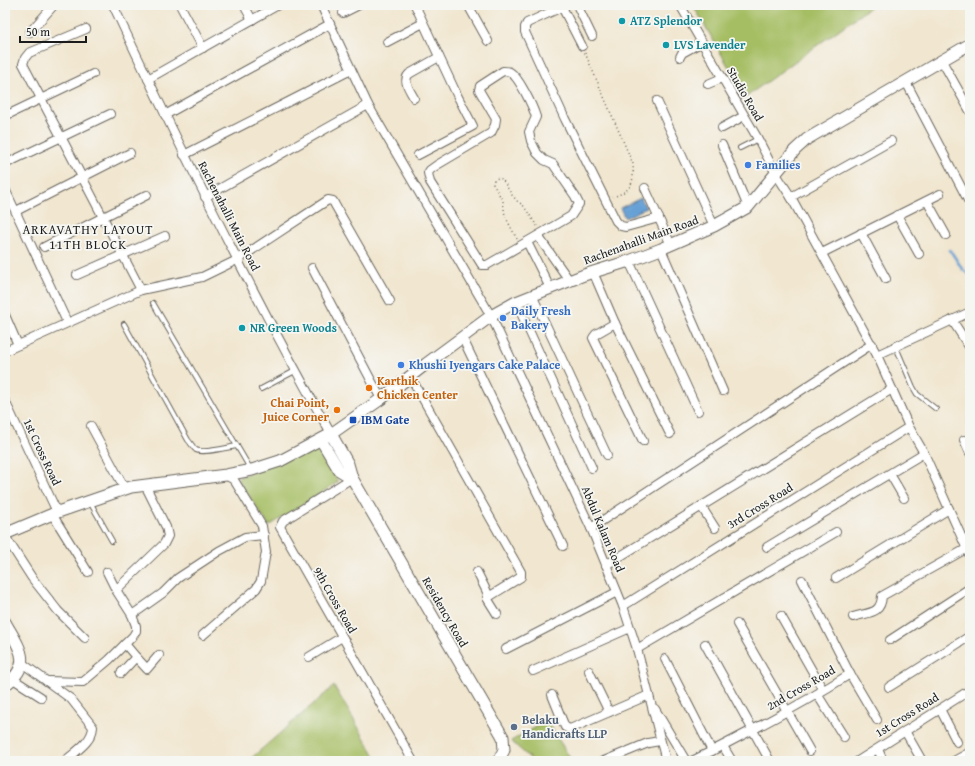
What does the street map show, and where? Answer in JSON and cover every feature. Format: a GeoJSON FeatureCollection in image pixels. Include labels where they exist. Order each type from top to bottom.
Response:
{"type":"FeatureCollection","features":[{"type":"Feature","properties":{"kind":"street"},"geometry":{"type":"LineString","coordinates":[[30,32],[54,5]]}},
{"type":"Feature","properties":{"kind":"street","name":"Rachenahalli Main Road"},"geometry":{"type":"LineString","coordinates":[[113,5],[184,155],[295,371],[326,437]]}},
{"type":"Feature","properties":{"kind":"street"},"geometry":{"type":"LineString","coordinates":[[180,5],[203,48]]}},
{"type":"Feature","properties":{"kind":"street"},"geometry":{"type":"LineString","coordinates":[[244,5],[252,20]]}},
{"type":"Feature","properties":{"kind":"street"},"geometry":{"type":"LineString","coordinates":[[148,80],[278,5]]}},
{"type":"Feature","properties":{"kind":"street","name":"Abdul Kalam Road"},"geometry":{"type":"LineString","coordinates":[[321,5],[368,105],[492,316],[591,528],[623,606],[637,649],[666,761]]}},
{"type":"Feature","properties":{"kind":"street"},"geometry":{"type":"LineString","coordinates":[[343,13],[359,5]]}},
{"type":"Feature","properties":{"kind":"street"},"geometry":{"type":"LineString","coordinates":[[415,5],[473,126],[418,155]]}},
{"type":"Feature","properties":{"kind":"street"},"geometry":{"type":"LineString","coordinates":[[468,5],[488,41]]}},
{"type":"Feature","properties":{"kind":"street"},"geometry":{"type":"LineString","coordinates":[[577,5],[594,35],[582,5]]}},
{"type":"Feature","properties":{"kind":"street","name":"Studio Road"},"geometry":{"type":"LineString","coordinates":[[680,5],[758,139],[776,174],[791,197],[872,344],[909,427],[924,454],[967,546]]}},
{"type":"Feature","properties":{"kind":"street"},"geometry":{"type":"LineString","coordinates":[[582,46],[564,6],[527,23],[524,27],[565,119],[616,221],[620,226],[626,227],[659,218]]}},
{"type":"Feature","properties":{"kind":"street"},"geometry":{"type":"LineString","coordinates":[[387,42],[423,23]]}},
{"type":"Feature","properties":{"kind":"street"},"geometry":{"type":"LineString","coordinates":[[165,115],[330,24]]}},
{"type":"Feature","properties":{"kind":"street"},"geometry":{"type":"LineString","coordinates":[[86,29],[29,53],[23,64],[141,290]]}},
{"type":"Feature","properties":{"kind":"street"},"geometry":{"type":"LineString","coordinates":[[680,57],[682,53],[702,42]]}},
{"type":"Feature","properties":{"kind":"street","name":"Rachenahalli Main Road"},"geometry":{"type":"LineString","coordinates":[[5,534],[55,513],[125,488],[226,475],[252,470],[280,460],[326,437],[381,399],[462,337],[492,316],[516,302],[532,294],[569,280],[629,261],[666,247],[714,226],[748,207],[795,150],[807,139],[970,44]]}},
{"type":"Feature","properties":{"kind":"street"},"geometry":{"type":"LineString","coordinates":[[414,98],[406,82],[406,77],[439,56]]}},
{"type":"Feature","properties":{"kind":"street"},"geometry":{"type":"LineString","coordinates":[[942,60],[970,111]]}},
{"type":"Feature","properties":{"kind":"street"},"geometry":{"type":"LineString","coordinates":[[184,155],[351,70]]}},
{"type":"Feature","properties":{"kind":"street"},"geometry":{"type":"LineString","coordinates":[[503,71],[510,72],[516,78],[532,105],[536,117],[529,132],[531,142],[537,153],[544,160],[552,164],[579,204],[571,216],[524,244],[488,266],[482,265],[428,177],[430,170],[437,165],[491,133],[496,119],[479,90],[480,86],[503,71]]}},
{"type":"Feature","properties":{"kind":"street"},"geometry":{"type":"LineString","coordinates":[[5,116],[93,74]]}},
{"type":"Feature","properties":{"kind":"street"},"geometry":{"type":"LineString","coordinates":[[708,84],[722,78]]}},
{"type":"Feature","properties":{"kind":"street"},"geometry":{"type":"LineString","coordinates":[[906,82],[970,204]]}},
{"type":"Feature","properties":{"kind":"street"},"geometry":{"type":"LineString","coordinates":[[657,101],[714,226]]}},
{"type":"Feature","properties":{"kind":"street"},"geometry":{"type":"LineString","coordinates":[[205,197],[368,105]]}},
{"type":"Feature","properties":{"kind":"street"},"geometry":{"type":"LineString","coordinates":[[5,164],[110,114]]}},
{"type":"Feature","properties":{"kind":"street"},"geometry":{"type":"LineString","coordinates":[[722,128],[744,116]]}},
{"type":"Feature","properties":{"kind":"street"},"geometry":{"type":"LineString","coordinates":[[791,197],[891,141]]}},
{"type":"Feature","properties":{"kind":"street"},"geometry":{"type":"LineString","coordinates":[[722,145],[748,207]]}},
{"type":"Feature","properties":{"kind":"street"},"geometry":{"type":"LineString","coordinates":[[16,211],[130,153]]}},
{"type":"Feature","properties":{"kind":"street"},"geometry":{"type":"LineString","coordinates":[[645,188],[659,218],[666,247],[723,391]]}},
{"type":"Feature","properties":{"kind":"street"},"geometry":{"type":"LineString","coordinates":[[5,189],[8,201],[16,211],[67,322]]}},
{"type":"Feature","properties":{"kind":"street"},"geometry":{"type":"LineString","coordinates":[[822,253],[940,194]]}},
{"type":"Feature","properties":{"kind":"street"},"geometry":{"type":"LineString","coordinates":[[44,246],[147,195]]}},
{"type":"Feature","properties":{"kind":"street"},"geometry":{"type":"LineString","coordinates":[[5,350],[141,290],[202,277],[237,260],[328,200],[333,201],[390,300]]}},
{"type":"Feature","properties":{"kind":"street"},"geometry":{"type":"LineString","coordinates":[[927,200],[946,236]]}},
{"type":"Feature","properties":{"kind":"street"},"geometry":{"type":"LineString","coordinates":[[897,215],[919,254]]}},
{"type":"Feature","properties":{"kind":"street"},"geometry":{"type":"LineString","coordinates":[[861,233],[886,279]]}},
{"type":"Feature","properties":{"kind":"street"},"geometry":{"type":"LineString","coordinates":[[540,234],[569,280]]}},
{"type":"Feature","properties":{"kind":"street"},"geometry":{"type":"LineString","coordinates":[[77,275],[165,236]]}},
{"type":"Feature","properties":{"kind":"street"},"geometry":{"type":"LineString","coordinates":[[524,244],[550,288]]}},
{"type":"Feature","properties":{"kind":"street"},"geometry":{"type":"LineString","coordinates":[[629,261],[698,411]]}},
{"type":"Feature","properties":{"kind":"street"},"geometry":{"type":"LineString","coordinates":[[312,268],[381,399]]}},
{"type":"Feature","properties":{"kind":"street"},"geometry":{"type":"LineString","coordinates":[[593,272],[615,323],[670,434]]}},
{"type":"Feature","properties":{"kind":"street"},"geometry":{"type":"LineString","coordinates":[[532,294],[607,455]]}},
{"type":"Feature","properties":{"kind":"street"},"geometry":{"type":"LineString","coordinates":[[516,302],[592,468]]}},
{"type":"Feature","properties":{"kind":"street"},"geometry":{"type":"LineString","coordinates":[[877,355],[970,312]]}},
{"type":"Feature","properties":{"kind":"street"},"geometry":{"type":"LineString","coordinates":[[5,315],[18,344]]}},
{"type":"Feature","properties":{"kind":"street"},"geometry":{"type":"LineString","coordinates":[[952,320],[970,348]]}},
{"type":"Feature","properties":{"kind":"street"},"geometry":{"type":"LineString","coordinates":[[615,323],[596,334],[593,338],[642,442]]}},
{"type":"Feature","properties":{"kind":"street"},"geometry":{"type":"LineString","coordinates":[[462,337],[563,546]]}},
{"type":"Feature","properties":{"kind":"street"},"geometry":{"type":"LineString","coordinates":[[591,528],[872,344]]}},
{"type":"Feature","properties":{"kind":"street"},"geometry":{"type":"LineString","coordinates":[[410,376],[521,572],[521,577],[489,596]]}},
{"type":"Feature","properties":{"kind":"street"},"geometry":{"type":"LineString","coordinates":[[606,565],[892,389]]}},
{"type":"Feature","properties":{"kind":"street","name":"1st Cross Road"},"geometry":{"type":"LineString","coordinates":[[5,401],[55,513],[88,572]]}},
{"type":"Feature","properties":{"kind":"street"},"geometry":{"type":"LineString","coordinates":[[91,426],[125,488]]}},
{"type":"Feature","properties":{"kind":"street","name":"3rd Cross Road"},"geometry":{"type":"LineString","coordinates":[[623,606],[909,427]]}},
{"type":"Feature","properties":{"kind":"street","name":"Residency Road"},"geometry":{"type":"LineString","coordinates":[[326,437],[348,464],[352,478],[503,737],[504,750],[498,761]]}},
{"type":"Feature","properties":{"kind":"street"},"geometry":{"type":"LineString","coordinates":[[964,440],[970,453]]}},
{"type":"Feature","properties":{"kind":"street"},"geometry":{"type":"LineString","coordinates":[[767,547],[924,454]]}},
{"type":"Feature","properties":{"kind":"street"},"geometry":{"type":"LineString","coordinates":[[890,474],[904,498]]}},
{"type":"Feature","properties":{"kind":"street"},"geometry":{"type":"LineString","coordinates":[[203,635],[256,589],[261,581],[266,552],[262,526],[234,480],[226,475]]}},
{"type":"Feature","properties":{"kind":"street","name":"9th Cross Road"},"geometry":{"type":"LineString","coordinates":[[352,478],[284,521],[280,527],[413,761]]}},
{"type":"Feature","properties":{"kind":"street"},"geometry":{"type":"LineString","coordinates":[[116,590],[164,544],[168,536],[166,527],[145,485]]}},
{"type":"Feature","properties":{"kind":"street"},"geometry":{"type":"LineString","coordinates":[[701,506],[715,528]]}},
{"type":"Feature","properties":{"kind":"street"},"geometry":{"type":"LineString","coordinates":[[836,578],[949,509]]}},
{"type":"Feature","properties":{"kind":"street"},"geometry":{"type":"LineString","coordinates":[[637,649],[836,532]]}},
{"type":"Feature","properties":{"kind":"street"},"geometry":{"type":"LineString","coordinates":[[5,534],[32,578],[58,611],[85,638]]}},
{"type":"Feature","properties":{"kind":"street"},"geometry":{"type":"LineString","coordinates":[[132,615],[163,592],[178,578],[219,550],[245,537],[264,535]]}},
{"type":"Feature","properties":{"kind":"street"},"geometry":{"type":"LineString","coordinates":[[853,617],[875,612],[880,607],[882,596],[967,546]]}},
{"type":"Feature","properties":{"kind":"street"},"geometry":{"type":"LineString","coordinates":[[47,681],[82,682],[109,660],[133,636],[136,631],[136,626],[132,615],[116,590],[107,572]]}},
{"type":"Feature","properties":{"kind":"street"},"geometry":{"type":"LineString","coordinates":[[477,572],[489,596],[487,598],[497,614]]}},
{"type":"Feature","properties":{"kind":"street","name":"2nd Cross Road"},"geometry":{"type":"LineString","coordinates":[[692,761],[723,746],[850,674],[802,580]]}},
{"type":"Feature","properties":{"kind":"street"},"geometry":{"type":"LineString","coordinates":[[890,640],[970,588]]}},
{"type":"Feature","properties":{"kind":"street"},"geometry":{"type":"LineString","coordinates":[[506,649],[617,592]]}},
{"type":"Feature","properties":{"kind":"street"},"geometry":{"type":"LineString","coordinates":[[781,616],[844,737]]}},
{"type":"Feature","properties":{"kind":"street"},"geometry":{"type":"LineString","coordinates":[[5,622],[22,654],[22,663],[19,670],[9,682],[41,697]]}},
{"type":"Feature","properties":{"kind":"street"},"geometry":{"type":"LineString","coordinates":[[737,624],[810,750]]}},
{"type":"Feature","properties":{"kind":"street"},"geometry":{"type":"LineString","coordinates":[[534,671],[630,628]]}},
{"type":"Feature","properties":{"kind":"street"},"geometry":{"type":"LineString","coordinates":[[889,687],[970,636]]}},
{"type":"Feature","properties":{"kind":"street"},"geometry":{"type":"LineString","coordinates":[[309,657],[342,637]]}},
{"type":"Feature","properties":{"kind":"street"},"geometry":{"type":"LineString","coordinates":[[125,644],[147,669],[159,655]]}},
{"type":"Feature","properties":{"kind":"street"},"geometry":{"type":"LineString","coordinates":[[705,644],[770,761]]}},
{"type":"Feature","properties":{"kind":"street"},"geometry":{"type":"LineString","coordinates":[[121,672],[136,657]]}},
{"type":"Feature","properties":{"kind":"street"},"geometry":{"type":"LineString","coordinates":[[665,659],[712,751]]}},
{"type":"Feature","properties":{"kind":"street"},"geometry":{"type":"LineString","coordinates":[[22,663],[71,699],[93,727],[93,734],[90,739],[65,761]]}},
{"type":"Feature","properties":{"kind":"street"},"geometry":{"type":"LineString","coordinates":[[589,671],[609,712]]}},
{"type":"Feature","properties":{"kind":"street"},"geometry":{"type":"LineString","coordinates":[[850,674],[876,720]]}},
{"type":"Feature","properties":{"kind":"street","name":"1st Cross Road"},"geometry":{"type":"LineString","coordinates":[[858,761],[970,690]]}},
{"type":"Feature","properties":{"kind":"street"},"geometry":{"type":"LineString","coordinates":[[552,695],[565,727],[570,729],[609,712],[650,700],[686,761]]}},
{"type":"Feature","properties":{"kind":"street"},"geometry":{"type":"LineString","coordinates":[[940,709],[957,742]]}},
{"type":"Feature","properties":{"kind":"street"},"geometry":{"type":"LineString","coordinates":[[905,731],[921,759]]}},
{"type":"Feature","properties":{"kind":"street"},"geometry":{"type":"LineString","coordinates":[[604,761],[648,743],[660,741]]}},
{"type":"Feature","properties":{"kind":"street"},"geometry":{"type":"LineString","coordinates":[[723,746],[732,761]]}},
{"type":"Feature","properties":{"kind":"street"},"geometry":{"type":"LineString","coordinates":[[878,748],[883,761]]}},
{"type":"Feature","properties":{"kind":"street"},"geometry":{"type":"LineString","coordinates":[[959,760],[970,752]]}},
{"type":"Feature","properties":{"kind":"lane"},"geometry":{"type":"LineString","coordinates":[[740,148],[758,139]]}},
{"type":"Feature","properties":{"kind":"lane"},"geometry":{"type":"LineString","coordinates":[[153,303],[252,470]]}},
{"type":"Feature","properties":{"kind":"lane"},"geometry":{"type":"LineString","coordinates":[[124,324],[188,440],[195,449],[206,451],[237,446]]}},
{"type":"Feature","properties":{"kind":"lane"},"geometry":{"type":"LineString","coordinates":[[896,346],[917,394],[936,409]]}},
{"type":"Feature","properties":{"kind":"lane"},"geometry":{"type":"LineString","coordinates":[[262,389],[295,371]]}},
{"type":"Feature","properties":{"kind":"lane"},"geometry":{"type":"LineString","coordinates":[[89,502],[112,541]]}},
{"type":"Feature","properties":{"kind":"path"},"geometry":{"type":"LineString","coordinates":[[582,46],[633,164],[634,178],[630,186],[624,193],[606,200]]}},
{"type":"Feature","properties":{"kind":"path"},"geometry":{"type":"LineString","coordinates":[[524,244],[505,216],[503,201],[493,184],[494,180],[498,178],[502,179],[518,202],[523,205],[540,234]]}},
{"type":"Feature","properties":{"kind":"green space"},"geometry":{"type":"Polygon","coordinates":[[[693,5],[873,5],[743,99],[731,71],[693,5]]]}},
{"type":"Feature","properties":{"kind":"green space"},"geometry":{"type":"Polygon","coordinates":[[[318,446],[338,482],[269,526],[237,478],[318,446]]]}},
{"type":"Feature","properties":{"kind":"green space"},"geometry":{"type":"Polygon","coordinates":[[[334,686],[378,761],[248,761],[334,686]]]}},
{"type":"Feature","properties":{"kind":"green space"},"geometry":{"type":"Polygon","coordinates":[[[547,721],[572,761],[533,761],[511,741],[547,721]]]}},
{"type":"Feature","properties":{"kind":"water"},"geometry":{"type":"Polygon","coordinates":[[[641,198],[646,208],[625,218],[620,208],[641,198]]]}},
{"type":"Feature","properties":{"kind":"waterway"},"geometry":{"type":"LineString","coordinates":[[950,250],[963,270],[970,275]]}},
{"type":"Feature","properties":{"kind":"place","name":"ATZ Splendor"},"geometry":{"type":"Point","coordinates":[622,21]}},
{"type":"Feature","properties":{"kind":"place","name":"LVS Lavender"},"geometry":{"type":"Point","coordinates":[666,45]}},
{"type":"Feature","properties":{"kind":"place","name":"Families"},"geometry":{"type":"Point","coordinates":[748,165]}},
{"type":"Feature","properties":{"kind":"place","name":"Daily Fresh Bakery"},"geometry":{"type":"Point","coordinates":[503,318]}},
{"type":"Feature","properties":{"kind":"place","name":"NR Green Woods"},"geometry":{"type":"Point","coordinates":[242,328]}},
{"type":"Feature","properties":{"kind":"place","name":"Khushi Iyengars Cake Palace"},"geometry":{"type":"Point","coordinates":[401,365]}},
{"type":"Feature","properties":{"kind":"place","name":"Karthik Chicken Center"},"geometry":{"type":"Point","coordinates":[369,388]}},
{"type":"Feature","properties":{"kind":"place","name":"Chai Point, Juice Corner"},"geometry":{"type":"Point","coordinates":[337,410]}},
{"type":"Feature","properties":{"kind":"place","name":"IBM Gate"},"geometry":{"type":"Point","coordinates":[353,420]}},
{"type":"Feature","properties":{"kind":"place","name":"Belaku Handicrafts LLP"},"geometry":{"type":"Point","coordinates":[514,727]}},
{"type":"Feature","properties":{"kind":"district","name":"ARKAVATHY LAYOUT 11TH BLOCK"},"geometry":{"type":"Point","coordinates":[88,236]}}]}
